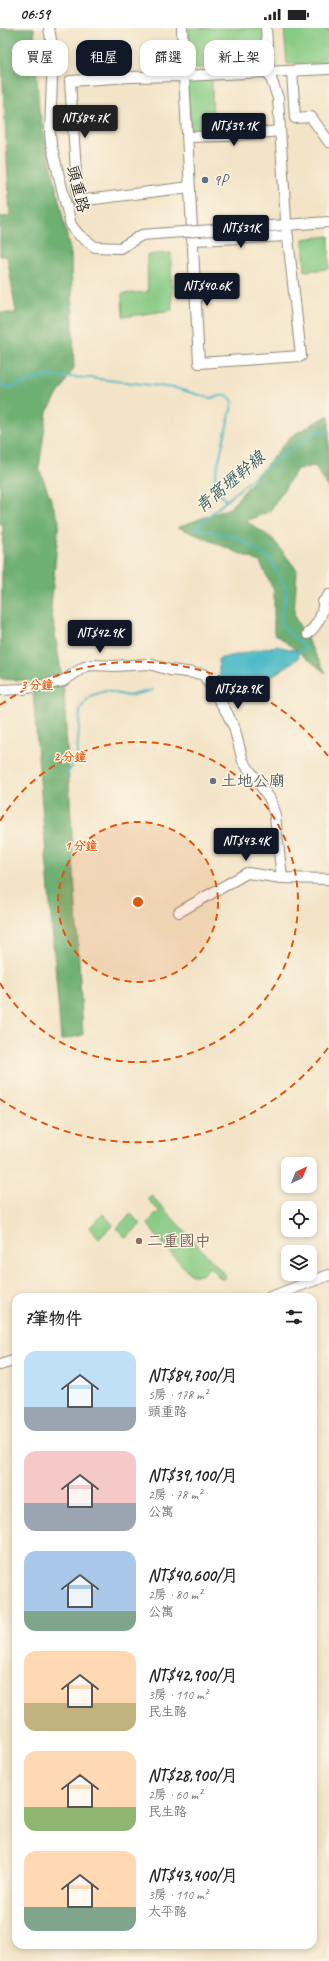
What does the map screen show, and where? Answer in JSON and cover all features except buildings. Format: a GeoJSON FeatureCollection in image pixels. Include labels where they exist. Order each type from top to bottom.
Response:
{"type":"FeatureCollection","features":[{"type":"Feature","properties":{"kind":"street","name":"頭重路"},"geometry":{"type":"LineString","coordinates":[[49,28],[53,51],[50,133],[51,144],[73,229],[95,247],[120,248],[142,235],[229,229],[287,231]]}},
{"type":"Feature","properties":{"kind":"street"},"geometry":{"type":"LineString","coordinates":[[182,28],[182,40]]}},
{"type":"Feature","properties":{"kind":"street"},"geometry":{"type":"LineString","coordinates":[[266,28],[267,40]]}},
{"type":"Feature","properties":{"kind":"street"},"geometry":{"type":"LineString","coordinates":[[274,73],[329,69]]}},
{"type":"Feature","properties":{"kind":"street"},"geometry":{"type":"LineString","coordinates":[[292,72],[295,118],[311,117],[329,142]]}},
{"type":"Feature","properties":{"kind":"street"},"geometry":{"type":"LineString","coordinates":[[190,187],[78,201],[70,81],[130,77],[184,76],[190,187],[192,240],[199,363],[300,356],[287,231],[278,98],[270,76]]}},
{"type":"Feature","properties":{"kind":"street"},"geometry":{"type":"LineString","coordinates":[[187,137],[227,136],[280,131]]}},
{"type":"Feature","properties":{"kind":"street"},"geometry":{"type":"LineString","coordinates":[[192,240],[287,231],[329,222]]}},
{"type":"Feature","properties":{"kind":"street"},"geometry":{"type":"LineString","coordinates":[[308,634],[317,626],[323,608],[323,602],[329,595]]}},
{"type":"Feature","properties":{"kind":"street"},"geometry":{"type":"LineString","coordinates":[[0,690],[22,689],[63,681],[84,667],[92,665],[115,666],[149,664],[170,670],[203,674],[234,727],[242,762],[270,799],[275,816],[282,878]]}},
{"type":"Feature","properties":{"kind":"street"},"geometry":{"type":"LineString","coordinates":[[179,912],[247,873],[282,878],[329,879]]}},
{"type":"Feature","properties":{"kind":"street"},"geometry":{"type":"LineString","coordinates":[[281,1293],[329,1275]]}},
{"type":"Feature","properties":{"kind":"street"},"geometry":{"type":"LineString","coordinates":[[0,1365],[12,1361]]}},
{"type":"Feature","properties":{"kind":"green space"},"geometry":{"type":"Polygon","coordinates":[[[0,28],[34,28],[35,40],[12,40],[12,76],[37,76],[39,110],[71,254],[74,368],[47,412],[39,468],[59,521],[51,608],[64,691],[83,1035],[61,1040],[32,681],[0,679],[3,522],[0,525],[0,313],[16,313],[7,256],[0,256],[0,217],[10,216],[0,28]]]}},
{"type":"Feature","properties":{"kind":"green space"},"geometry":{"type":"Polygon","coordinates":[[[188,28],[270,28],[271,40],[204,40],[204,68],[196,69],[196,40],[189,40],[188,28]]]}},
{"type":"Feature","properties":{"kind":"green space"},"geometry":{"type":"Polygon","coordinates":[[[284,28],[329,28],[329,63],[287,64],[284,28]]]}},
{"type":"Feature","properties":{"kind":"green space"},"geometry":{"type":"Polygon","coordinates":[[[212,79],[213,132],[190,133],[187,80],[212,79]]]}},
{"type":"Feature","properties":{"kind":"green space"},"geometry":{"type":"Polygon","coordinates":[[[329,236],[329,269],[305,271],[303,239],[329,236]]]}},
{"type":"Feature","properties":{"kind":"green space"},"geometry":{"type":"Polygon","coordinates":[[[171,253],[172,310],[123,317],[122,294],[148,292],[147,255],[171,253]]]}},
{"type":"Feature","properties":{"kind":"green space"},"geometry":{"type":"Polygon","coordinates":[[[329,415],[329,489],[315,466],[297,469],[270,511],[246,521],[273,539],[297,570],[294,616],[326,673],[274,633],[274,591],[260,562],[178,527],[230,508],[290,437],[329,415]]]}},
{"type":"Feature","properties":{"kind":"green space"},"geometry":{"type":"Polygon","coordinates":[[[152,1196],[226,1276],[222,1280],[209,1267],[202,1275],[191,1275],[159,1240],[148,1224],[155,1214],[160,1212],[148,1199],[152,1196]]]}},
{"type":"Feature","properties":{"kind":"green space"},"geometry":{"type":"Polygon","coordinates":[[[103,1214],[113,1225],[99,1239],[89,1228],[103,1214]]]}},
{"type":"Feature","properties":{"kind":"green space"},"geometry":{"type":"Polygon","coordinates":[[[131,1214],[141,1224],[126,1238],[116,1228],[131,1214]]]}},
{"type":"Feature","properties":{"kind":"water"},"geometry":{"type":"Polygon","coordinates":[[[276,646],[298,651],[299,658],[240,698],[229,696],[220,681],[218,659],[276,646]]]}},
{"type":"Feature","properties":{"kind":"waterway"},"geometry":{"type":"LineString","coordinates":[[0,384],[9,388],[46,376],[91,378],[175,388],[210,398],[227,395],[233,401],[213,485],[226,501]]}},
{"type":"Feature","properties":{"kind":"waterway","name":"青窩壢幹線"},"geometry":{"type":"LineString","coordinates":[[298,651],[307,649],[280,624],[287,590],[270,559],[237,537],[195,528],[264,468],[317,432],[329,431]]}},
{"type":"Feature","properties":{"kind":"waterway"},"geometry":{"type":"LineString","coordinates":[[67,774],[77,758],[80,709],[90,696],[106,691],[128,696],[153,690]]}},
{"type":"Feature","properties":{"kind":"place","name":"9P"},"geometry":{"type":"Point","coordinates":[205,180]}},
{"type":"Feature","properties":{"kind":"place","name":"土地公廟"},"geometry":{"type":"Point","coordinates":[213,781]}},
{"type":"Feature","properties":{"kind":"place","name":"二重國中"},"geometry":{"type":"Point","coordinates":[139,1241]}}]}
